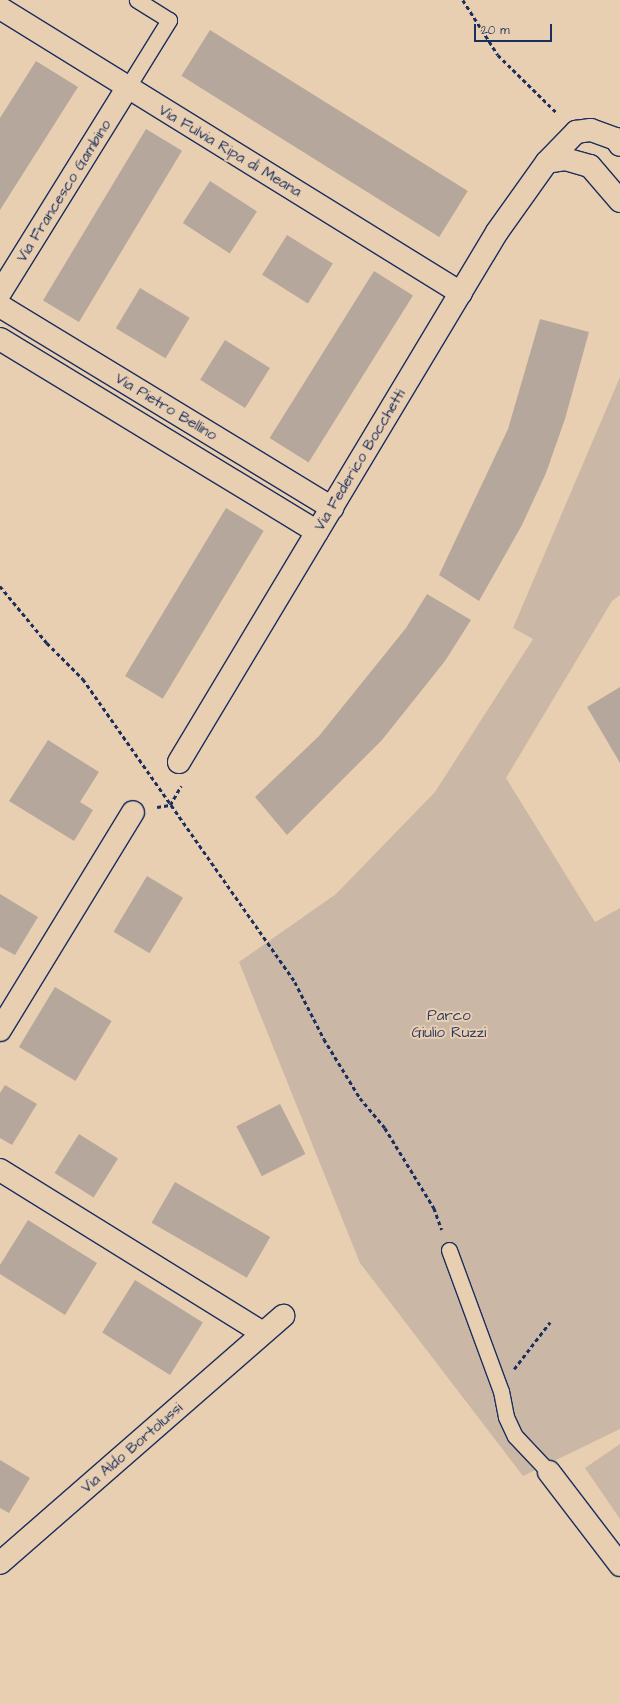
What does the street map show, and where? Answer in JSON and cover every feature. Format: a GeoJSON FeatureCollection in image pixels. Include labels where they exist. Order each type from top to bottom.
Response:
{"type":"FeatureCollection","features":[{"type":"Feature","properties":{"kind":"street","name":"Via Fulvia Ripa di Meana"},"geometry":{"type":"LineString","coordinates":[[0,8],[127,88],[461,293]]}},
{"type":"Feature","properties":{"kind":"street","name":"Via Francesco Gambino"},"geometry":{"type":"LineString","coordinates":[[0,293],[127,88]]}},
{"type":"Feature","properties":{"kind":"street"},"geometry":{"type":"LineString","coordinates":[[576,132],[591,130],[616,139],[620,145]]}},
{"type":"Feature","properties":{"kind":"street","name":"Via Federico Bocchetti"},"geometry":{"type":"LineString","coordinates":[[179,762],[497,232],[547,162],[576,132]]}},
{"type":"Feature","properties":{"kind":"street"},"geometry":{"type":"LineString","coordinates":[[547,162],[565,159],[590,166],[620,201]]}},
{"type":"Feature","properties":{"kind":"street","name":"Via Pietro Bellino"},"geometry":{"type":"LineString","coordinates":[[0,306],[332,508]]}},
{"type":"Feature","properties":{"kind":"street","name":"Via Pietro Bellino"},"geometry":{"type":"LineString","coordinates":[[0,339],[317,532]]}},
{"type":"Feature","properties":{"kind":"street"},"geometry":{"type":"LineString","coordinates":[[0,1030],[133,812]]}},
{"type":"Feature","properties":{"kind":"street"},"geometry":{"type":"LineString","coordinates":[[0,1170],[263,1333]]}},
{"type":"Feature","properties":{"kind":"street","name":"Via Aldo Bortolussi"},"geometry":{"type":"LineString","coordinates":[[0,1563],[283,1316]]}},
{"type":"Feature","properties":{"kind":"street"},"geometry":{"type":"LineString","coordinates":[[549,1472],[620,1566]]}},
{"type":"Feature","properties":{"kind":"lane"},"geometry":{"type":"LineString","coordinates":[[127,88],[169,20],[137,0]]}},
{"type":"Feature","properties":{"kind":"lane"},"geometry":{"type":"LineString","coordinates":[[450,1250],[501,1391],[506,1417],[515,1436],[549,1472]]}},
{"type":"Feature","properties":{"kind":"path"},"geometry":{"type":"LineString","coordinates":[[463,0],[498,55],[576,132]]}},
{"type":"Feature","properties":{"kind":"path"},"geometry":{"type":"LineString","coordinates":[[0,586],[46,642],[83,679],[295,982],[324,1039],[360,1098],[385,1128],[434,1208],[450,1250]]}},
{"type":"Feature","properties":{"kind":"path"},"geometry":{"type":"LineString","coordinates":[[133,812],[170,805],[182,784],[179,762]]}},
{"type":"Feature","properties":{"kind":"path"},"geometry":{"type":"LineString","coordinates":[[501,1391],[510,1373],[550,1322]]}},
{"type":"Feature","properties":{"kind":"green space","name":"Parco Giulio Ruzzi"},"geometry":{"type":"Polygon","coordinates":[[[620,377],[620,595],[612,601],[506,778],[595,922],[620,908],[620,1429],[523,1476],[360,1263],[239,962],[336,894],[435,792],[533,639],[513,628],[620,377]]]}},
{"type":"Feature","properties":{"kind":"green space"},"geometry":{"type":"Polygon","coordinates":[[[620,1444],[620,1519],[585,1468],[620,1444]]]}},
{"type":"Feature","properties":{"kind":"building"},"geometry":{"type":"Polygon","coordinates":[[[210,30],[468,191],[439,237],[181,76],[210,30]]]}},
{"type":"Feature","properties":{"kind":"building"},"geometry":{"type":"Polygon","coordinates":[[[36,61],[78,87],[0,210],[0,118],[36,61]]]}},
{"type":"Feature","properties":{"kind":"building"},"geometry":{"type":"Polygon","coordinates":[[[146,129],[182,151],[79,322],[43,300],[146,129]]]}},
{"type":"Feature","properties":{"kind":"building"},"geometry":{"type":"Polygon","coordinates":[[[210,181],[257,211],[230,253],[183,223],[210,181]]]}},
{"type":"Feature","properties":{"kind":"building"},"geometry":{"type":"Polygon","coordinates":[[[287,235],[333,264],[308,303],[262,275],[287,235]]]}},
{"type":"Feature","properties":{"kind":"building"},"geometry":{"type":"Polygon","coordinates":[[[374,271],[413,295],[309,462],[270,438],[374,271]]]}},
{"type":"Feature","properties":{"kind":"building"},"geometry":{"type":"Polygon","coordinates":[[[140,288],[190,318],[166,358],[116,328],[140,288]]]}},
{"type":"Feature","properties":{"kind":"building"},"geometry":{"type":"Polygon","coordinates":[[[540,319],[589,332],[565,419],[546,473],[522,525],[479,601],[439,575],[508,429],[540,319]]]}},
{"type":"Feature","properties":{"kind":"building"},"geometry":{"type":"Polygon","coordinates":[[[225,340],[270,368],[245,408],[200,380],[225,340]]]}},
{"type":"Feature","properties":{"kind":"building"},"geometry":{"type":"Polygon","coordinates":[[[226,508],[264,531],[163,699],[125,676],[226,508]]]}},
{"type":"Feature","properties":{"kind":"building"},"geometry":{"type":"Polygon","coordinates":[[[427,594],[471,620],[445,661],[382,740],[287,835],[255,797],[319,736],[406,628],[427,594]]]}},
{"type":"Feature","properties":{"kind":"building"},"geometry":{"type":"Polygon","coordinates":[[[620,687],[620,763],[587,707],[620,687]]]}},
{"type":"Feature","properties":{"kind":"building"},"geometry":{"type":"Polygon","coordinates":[[[48,740],[99,772],[80,802],[93,810],[74,841],[9,801],[48,740]]]}},
{"type":"Feature","properties":{"kind":"building"},"geometry":{"type":"Polygon","coordinates":[[[147,876],[183,898],[150,953],[114,932],[147,876]]]}},
{"type":"Feature","properties":{"kind":"building"},"geometry":{"type":"Polygon","coordinates":[[[0,894],[38,917],[15,955],[0,947],[0,894]]]}},
{"type":"Feature","properties":{"kind":"building"},"geometry":{"type":"Polygon","coordinates":[[[55,987],[112,1021],[76,1081],[19,1047],[55,987]]]}},
{"type":"Feature","properties":{"kind":"building"},"geometry":{"type":"Polygon","coordinates":[[[5,1085],[37,1104],[12,1145],[0,1138],[0,1093],[5,1085]]]}},
{"type":"Feature","properties":{"kind":"building"},"geometry":{"type":"Polygon","coordinates":[[[280,1104],[305,1154],[262,1176],[236,1126],[280,1104]]]}},
{"type":"Feature","properties":{"kind":"building"},"geometry":{"type":"Polygon","coordinates":[[[79,1134],[118,1158],[94,1197],[55,1173],[79,1134]]]}},
{"type":"Feature","properties":{"kind":"building"},"geometry":{"type":"Polygon","coordinates":[[[175,1182],[270,1237],[247,1278],[152,1223],[175,1182]]]}},
{"type":"Feature","properties":{"kind":"building"},"geometry":{"type":"Polygon","coordinates":[[[28,1220],[97,1263],[65,1315],[0,1274],[0,1265],[28,1220]]]}},
{"type":"Feature","properties":{"kind":"building"},"geometry":{"type":"Polygon","coordinates":[[[135,1280],[203,1322],[170,1375],[102,1333],[135,1280]]]}},
{"type":"Feature","properties":{"kind":"building"},"geometry":{"type":"Polygon","coordinates":[[[0,1460],[30,1478],[9,1513],[0,1508],[0,1460]]]}}]}
